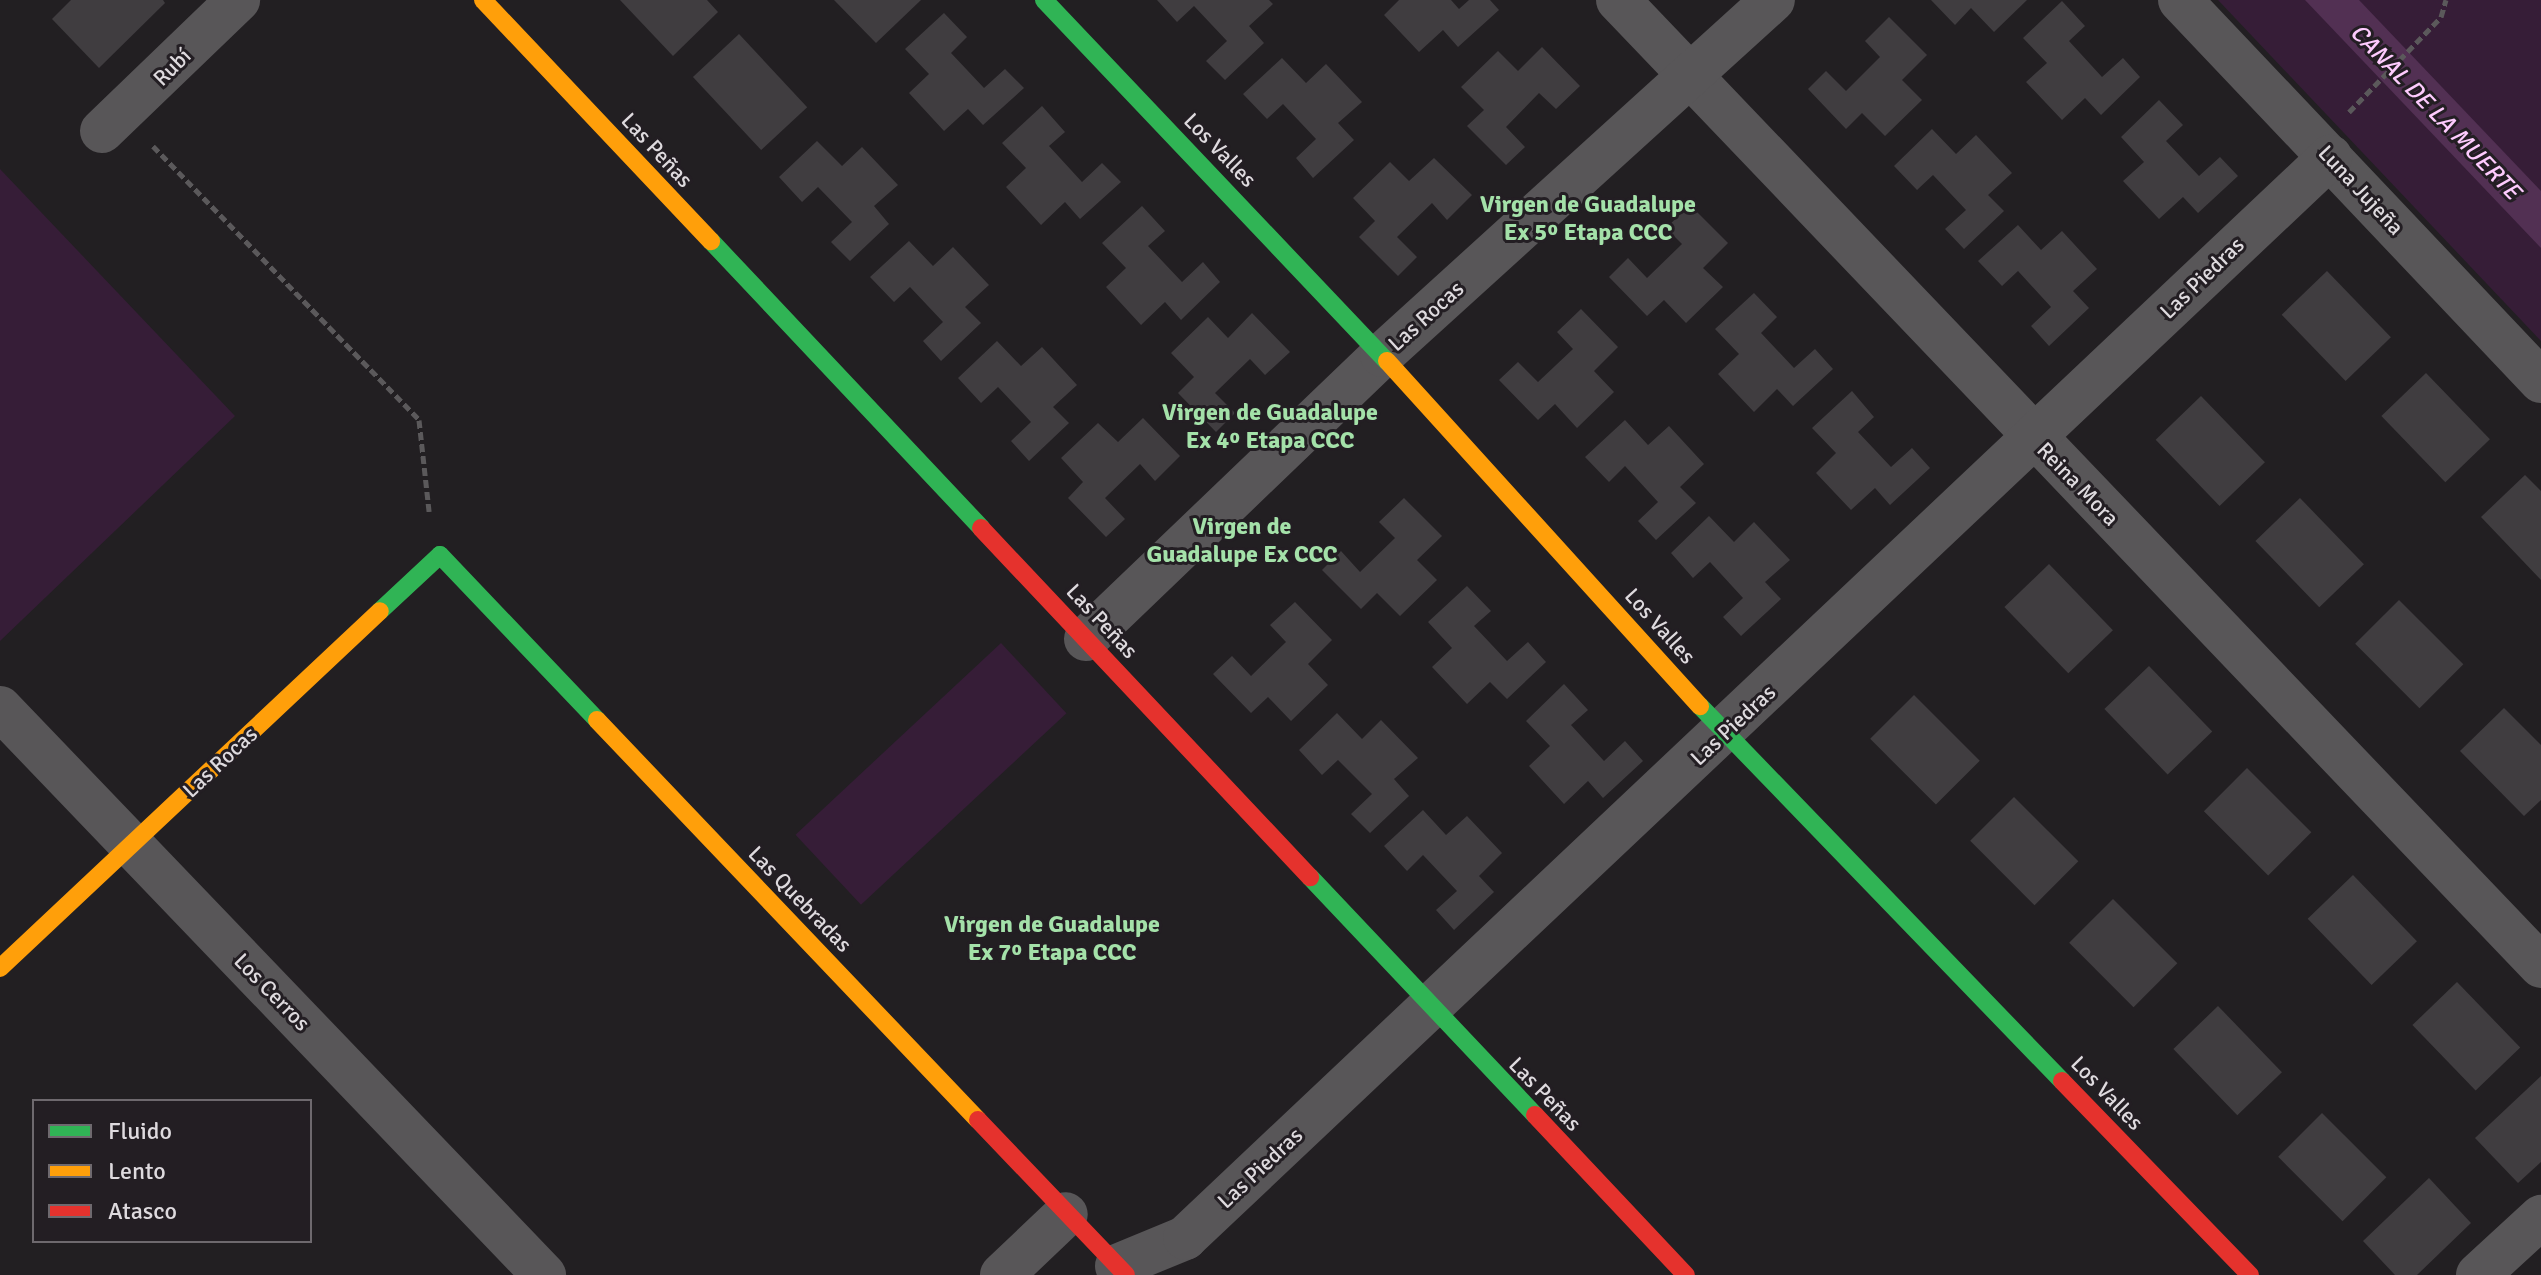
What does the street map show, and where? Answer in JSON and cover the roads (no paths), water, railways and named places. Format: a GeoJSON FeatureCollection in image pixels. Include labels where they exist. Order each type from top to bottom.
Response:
{"type":"FeatureCollection","features":[{"type":"Feature","properties":{"kind":"street","name":"Rubí"},"geometry":{"type":"LineString","coordinates":[[113,123],[238,0]]}},
{"type":"Feature","properties":{"kind":"street","name":"Las Peñas"},"geometry":{"type":"LineString","coordinates":[[483,0],[1430,1009],[1686,1275]]}},
{"type":"Feature","properties":{"kind":"street","name":"Los Valles"},"geometry":{"type":"LineString","coordinates":[[1044,0],[1382,355],[1725,733],[2250,1275]]}},
{"type":"Feature","properties":{"kind":"street","name":"Reina Mora"},"geometry":{"type":"LineString","coordinates":[[1618,0],[2541,966]]}},
{"type":"Feature","properties":{"kind":"street","name":"Las Rocas"},"geometry":{"type":"LineString","coordinates":[[1086,639],[1382,355],[1773,0]]}},
{"type":"Feature","properties":{"kind":"street","name":"Luna Jujeña"},"geometry":{"type":"LineString","coordinates":[[2180,0],[2541,381]]}},
{"type":"Feature","properties":{"kind":"street","name":"Las Piedras"},"geometry":{"type":"LineString","coordinates":[[1121,1270],[1185,1238],[1725,733],[2330,157]]}},
{"type":"Feature","properties":{"kind":"street","name":"Las Rocas"},"geometry":{"type":"LineString","coordinates":[[0,968],[440,555]]}},
{"type":"Feature","properties":{"kind":"street","name":"Las Quebradas"},"geometry":{"type":"LineString","coordinates":[[440,555],[1121,1270]]}},
{"type":"Feature","properties":{"kind":"street","name":"Los Cerros"},"geometry":{"type":"LineString","coordinates":[[0,708],[544,1275]]}},
{"type":"Feature","properties":{"kind":"street"},"geometry":{"type":"LineString","coordinates":[[1002,1275],[1066,1214]]}},
{"type":"Feature","properties":{"kind":"street"},"geometry":{"type":"LineString","coordinates":[[2478,1275],[2541,1217]]}},
{"type":"Feature","properties":{"kind":"water","name":"CANAL DE LA MUERTE"},"geometry":{"type":"Polygon","coordinates":[[[2305,0],[2359,0],[2541,191],[2541,248],[2305,0]]]}},
{"type":"Feature","properties":{"kind":"district","name":"Virgen de Guadalupe Ex 5º Etapa CCC"},"geometry":{"type":"Point","coordinates":[1588,219]}},
{"type":"Feature","properties":{"kind":"district","name":"Virgen de Guadalupe Ex 4º Etapa CCC"},"geometry":{"type":"Point","coordinates":[1270,427]}},
{"type":"Feature","properties":{"kind":"district","name":"Virgen de Guadalupe Ex CCC"},"geometry":{"type":"Point","coordinates":[1242,541]}},
{"type":"Feature","properties":{"kind":"district","name":"Virgen de Guadalupe Ex 7º Etapa CCC"},"geometry":{"type":"Point","coordinates":[1052,939]}}]}
